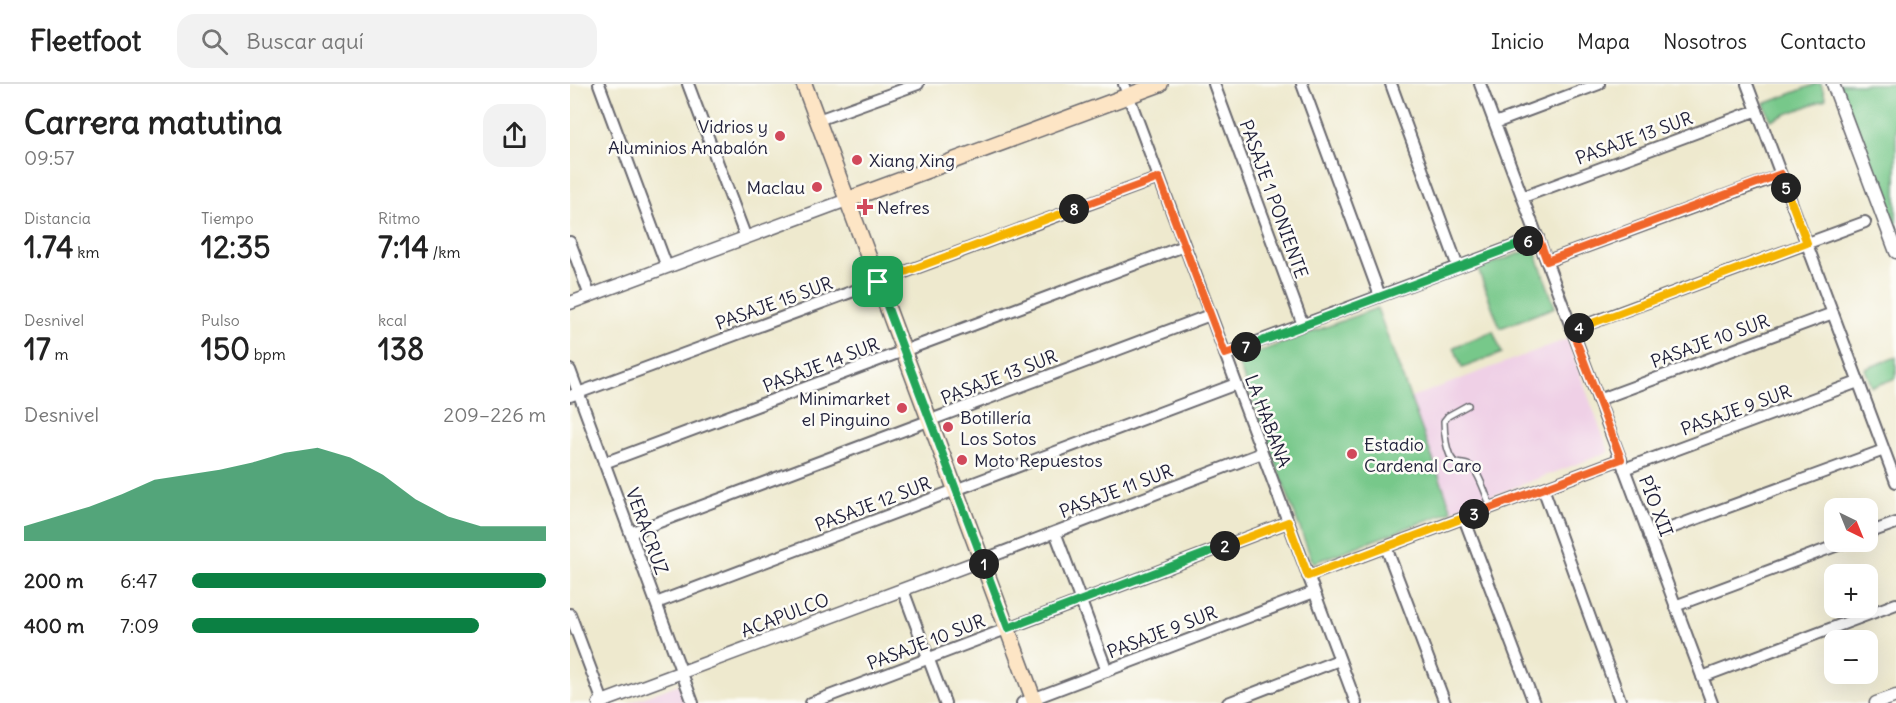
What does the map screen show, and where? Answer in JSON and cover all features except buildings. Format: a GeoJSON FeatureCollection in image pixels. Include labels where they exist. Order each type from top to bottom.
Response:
{"type":"FeatureCollection","features":[{"type":"Feature","properties":{"kind":"main road"},"geometry":{"type":"LineString","coordinates":[[804,84],[1008,628],[1030,702]]}},
{"type":"Feature","properties":{"kind":"main road"},"geometry":{"type":"LineString","coordinates":[[847,200],[1126,90],[1160,84]]}},
{"type":"Feature","properties":{"kind":"street"},"geometry":{"type":"LineString","coordinates":[[599,84],[667,267]]}},
{"type":"Feature","properties":{"kind":"street"},"geometry":{"type":"LineString","coordinates":[[688,84],[746,238]]}},
{"type":"Feature","properties":{"kind":"street"},"geometry":{"type":"LineString","coordinates":[[818,120],[918,84]]}},
{"type":"Feature","properties":{"kind":"street","name":"PASAJE 1 PONIENTE"},"geometry":{"type":"LineString","coordinates":[[1214,84],[1303,325]]}},
{"type":"Feature","properties":{"kind":"street"},"geometry":{"type":"LineString","coordinates":[[1302,84],[1380,296]]}},
{"type":"Feature","properties":{"kind":"street"},"geometry":{"type":"LineString","coordinates":[[1390,84],[1458,267]]}},
{"type":"Feature","properties":{"kind":"street","name":"PÍO XII"},"geometry":{"type":"LineString","coordinates":[[1480,84],[1712,703]]}},
{"type":"Feature","properties":{"kind":"street"},"geometry":{"type":"LineString","coordinates":[[1495,123],[1599,84]]}},
{"type":"Feature","properties":{"kind":"street"},"geometry":{"type":"LineString","coordinates":[[1747,84],[1896,482]]}},
{"type":"Feature","properties":{"kind":"street"},"geometry":{"type":"LineString","coordinates":[[1833,84],[1896,252]]}},
{"type":"Feature","properties":{"kind":"street","name":"LA HABANA"},"geometry":{"type":"LineString","coordinates":[[1126,90],[1356,703]]}},
{"type":"Feature","properties":{"kind":"street","name":"PASAJE 13 SUR"},"geometry":{"type":"LineString","coordinates":[[1523,198],[1757,110]]}},
{"type":"Feature","properties":{"kind":"street"},"geometry":{"type":"LineString","coordinates":[[1547,261],[1781,174]]}},
{"type":"Feature","properties":{"kind":"street","name":"PASAJE 15 SUR"},"geometry":{"type":"LineString","coordinates":[[574,395],[1159,178]]}},
{"type":"Feature","properties":{"kind":"street"},"geometry":{"type":"LineString","coordinates":[[570,303],[847,200]]}},
{"type":"Feature","properties":{"kind":"street"},"geometry":{"type":"LineString","coordinates":[[1572,330],[1865,222]]}},
{"type":"Feature","properties":{"kind":"street"},"geometry":{"type":"LineString","coordinates":[[1225,354],[1538,237]]}},
{"type":"Feature","properties":{"kind":"street"},"geometry":{"type":"LineString","coordinates":[[570,242],[590,296]]}},
{"type":"Feature","properties":{"kind":"street","name":"PASAJE 14 SUR"},"geometry":{"type":"LineString","coordinates":[[604,464],[1184,246]]}},
{"type":"Feature","properties":{"kind":"street","name":"PASAJE 10 SUR"},"geometry":{"type":"LineString","coordinates":[[1598,400],[1833,313]]}},
{"type":"Feature","properties":{"kind":"street","name":"PASAJE 13 SUR"},"geometry":{"type":"LineString","coordinates":[[630,533],[1210,315]]}},
{"type":"Feature","properties":{"kind":"street","name":"VERACRUZ"},"geometry":{"type":"LineString","coordinates":[[570,370],[574,395],[604,464],[693,703]]}},
{"type":"Feature","properties":{"kind":"street","name":"PASAJE 9 SUR"},"geometry":{"type":"LineString","coordinates":[[1308,576],[1543,488],[1622,464],[1858,382]]}},
{"type":"Feature","properties":{"kind":"street","name":"PASAJE 12 SUR"},"geometry":{"type":"LineString","coordinates":[[656,603],[1236,384]]}},
{"type":"Feature","properties":{"kind":"street"},"geometry":{"type":"LineString","coordinates":[[1649,536],[1884,450]]}},
{"type":"Feature","properties":{"kind":"street","name":"PASAJE 11 SUR"},"geometry":{"type":"LineString","coordinates":[[982,560],[1262,453]]}},
{"type":"Feature","properties":{"kind":"street"},"geometry":{"type":"LineString","coordinates":[[1543,488],[1622,703]]}},
{"type":"Feature","properties":{"kind":"street"},"geometry":{"type":"LineString","coordinates":[[1464,518],[1534,703]]}},
{"type":"Feature","properties":{"kind":"street","name":"PASAJE 10 SUR"},"geometry":{"type":"LineString","coordinates":[[811,703],[1288,522]]}},
{"type":"Feature","properties":{"kind":"street"},"geometry":{"type":"LineString","coordinates":[[1878,529],[1896,523]]}},
{"type":"Feature","properties":{"kind":"street"},"geometry":{"type":"LineString","coordinates":[[1055,532],[1107,671]]}},
{"type":"Feature","properties":{"kind":"street"},"geometry":{"type":"LineString","coordinates":[[1386,547],[1445,703]]}},
{"type":"Feature","properties":{"kind":"street"},"geometry":{"type":"LineString","coordinates":[[1675,606],[1824,550]]}},
{"type":"Feature","properties":{"kind":"street","name":"ACAPULCO"},"geometry":{"type":"LineString","coordinates":[[601,702],[682,674],[982,560]]}},
{"type":"Feature","properties":{"kind":"street"},"geometry":{"type":"LineString","coordinates":[[903,590],[945,703]]}},
{"type":"Feature","properties":{"kind":"street","name":"PASAJE 9 SUR"},"geometry":{"type":"LineString","coordinates":[[1030,702],[1314,592]]}},
{"type":"Feature","properties":{"kind":"street"},"geometry":{"type":"LineString","coordinates":[[1702,677],[1896,604]]}},
{"type":"Feature","properties":{"kind":"street"},"geometry":{"type":"LineString","coordinates":[[570,614],[601,702]]}},
{"type":"Feature","properties":{"kind":"street"},"geometry":{"type":"LineString","coordinates":[[1228,703],[1340,660]]}},
{"type":"Feature","properties":{"kind":"street"},"geometry":{"type":"LineString","coordinates":[[1876,703],[1896,696]]}},
{"type":"Feature","properties":{"kind":"lane"},"geometry":{"type":"LineString","coordinates":[[1468,405],[1448,416],[1444,421],[1445,441],[1455,462],[1467,464],[1474,469],[1491,508]]}},
{"type":"Feature","properties":{"kind":"shaded area"},"geometry":{"type":"Polygon","coordinates":[[[1567,339],[1609,452],[1452,511],[1410,398],[1567,339]]]}},
{"type":"Feature","properties":{"kind":"shaded area"},"geometry":{"type":"Polygon","coordinates":[[[679,684],[686,703],[629,703],[679,684]]]}},
{"type":"Feature","properties":{"kind":"green space"},"geometry":{"type":"Polygon","coordinates":[[[1821,84],[1826,99],[1771,120],[1764,104],[1821,84]]]}},
{"type":"Feature","properties":{"kind":"green space"},"geometry":{"type":"Polygon","coordinates":[[[1839,84],[1896,84],[1896,234],[1839,84]]]}},
{"type":"Feature","properties":{"kind":"green space"},"geometry":{"type":"Polygon","coordinates":[[[1534,248],[1555,307],[1500,328],[1478,269],[1534,248]]]}},
{"type":"Feature","properties":{"kind":"green space","name":"Estadio Cardenal Caro"},"geometry":{"type":"Polygon","coordinates":[[[1377,308],[1452,511],[1313,563],[1237,360],[1377,308]]]}},
{"type":"Feature","properties":{"kind":"green space"},"geometry":{"type":"Polygon","coordinates":[[[1493,331],[1502,353],[1462,368],[1454,347],[1493,331]]]}},
{"type":"Feature","properties":{"kind":"green space"},"geometry":{"type":"Polygon","coordinates":[[[1896,357],[1896,378],[1872,387],[1865,369],[1896,357]]]}},
{"type":"Feature","properties":{"kind":"place","name":"Vidrios y Aluminios Anabalón"},"geometry":{"type":"Point","coordinates":[780,136]}},
{"type":"Feature","properties":{"kind":"place","name":"Xiang Xing"},"geometry":{"type":"Point","coordinates":[857,160]}},
{"type":"Feature","properties":{"kind":"place","name":"Maclau"},"geometry":{"type":"Point","coordinates":[817,187]}},
{"type":"Feature","properties":{"kind":"place","name":"Nefres"},"geometry":{"type":"Point","coordinates":[865,207]}},
{"type":"Feature","properties":{"kind":"place","name":"Minimarket el Pinguino"},"geometry":{"type":"Point","coordinates":[902,408]}},
{"type":"Feature","properties":{"kind":"place","name":"Botillería Los Sotos"},"geometry":{"type":"Point","coordinates":[948,427]}},
{"type":"Feature","properties":{"kind":"place","name":"Estadio Cardenal Caro"},"geometry":{"type":"Point","coordinates":[1352,454]}},
{"type":"Feature","properties":{"kind":"place","name":"Moto Repuestos"},"geometry":{"type":"Point","coordinates":[962,460]}},
{"type":"Feature","properties":{"kind":"route"},"geometry":{"type":"LineString","coordinates":[[1781,174],[1807,243],[1572,330],[1621,459],[1308,576],[1288,522],[1008,628],[878,282],[1159,178],[1225,354],[1538,237],[1547,261],[1781,174]]}}]}
